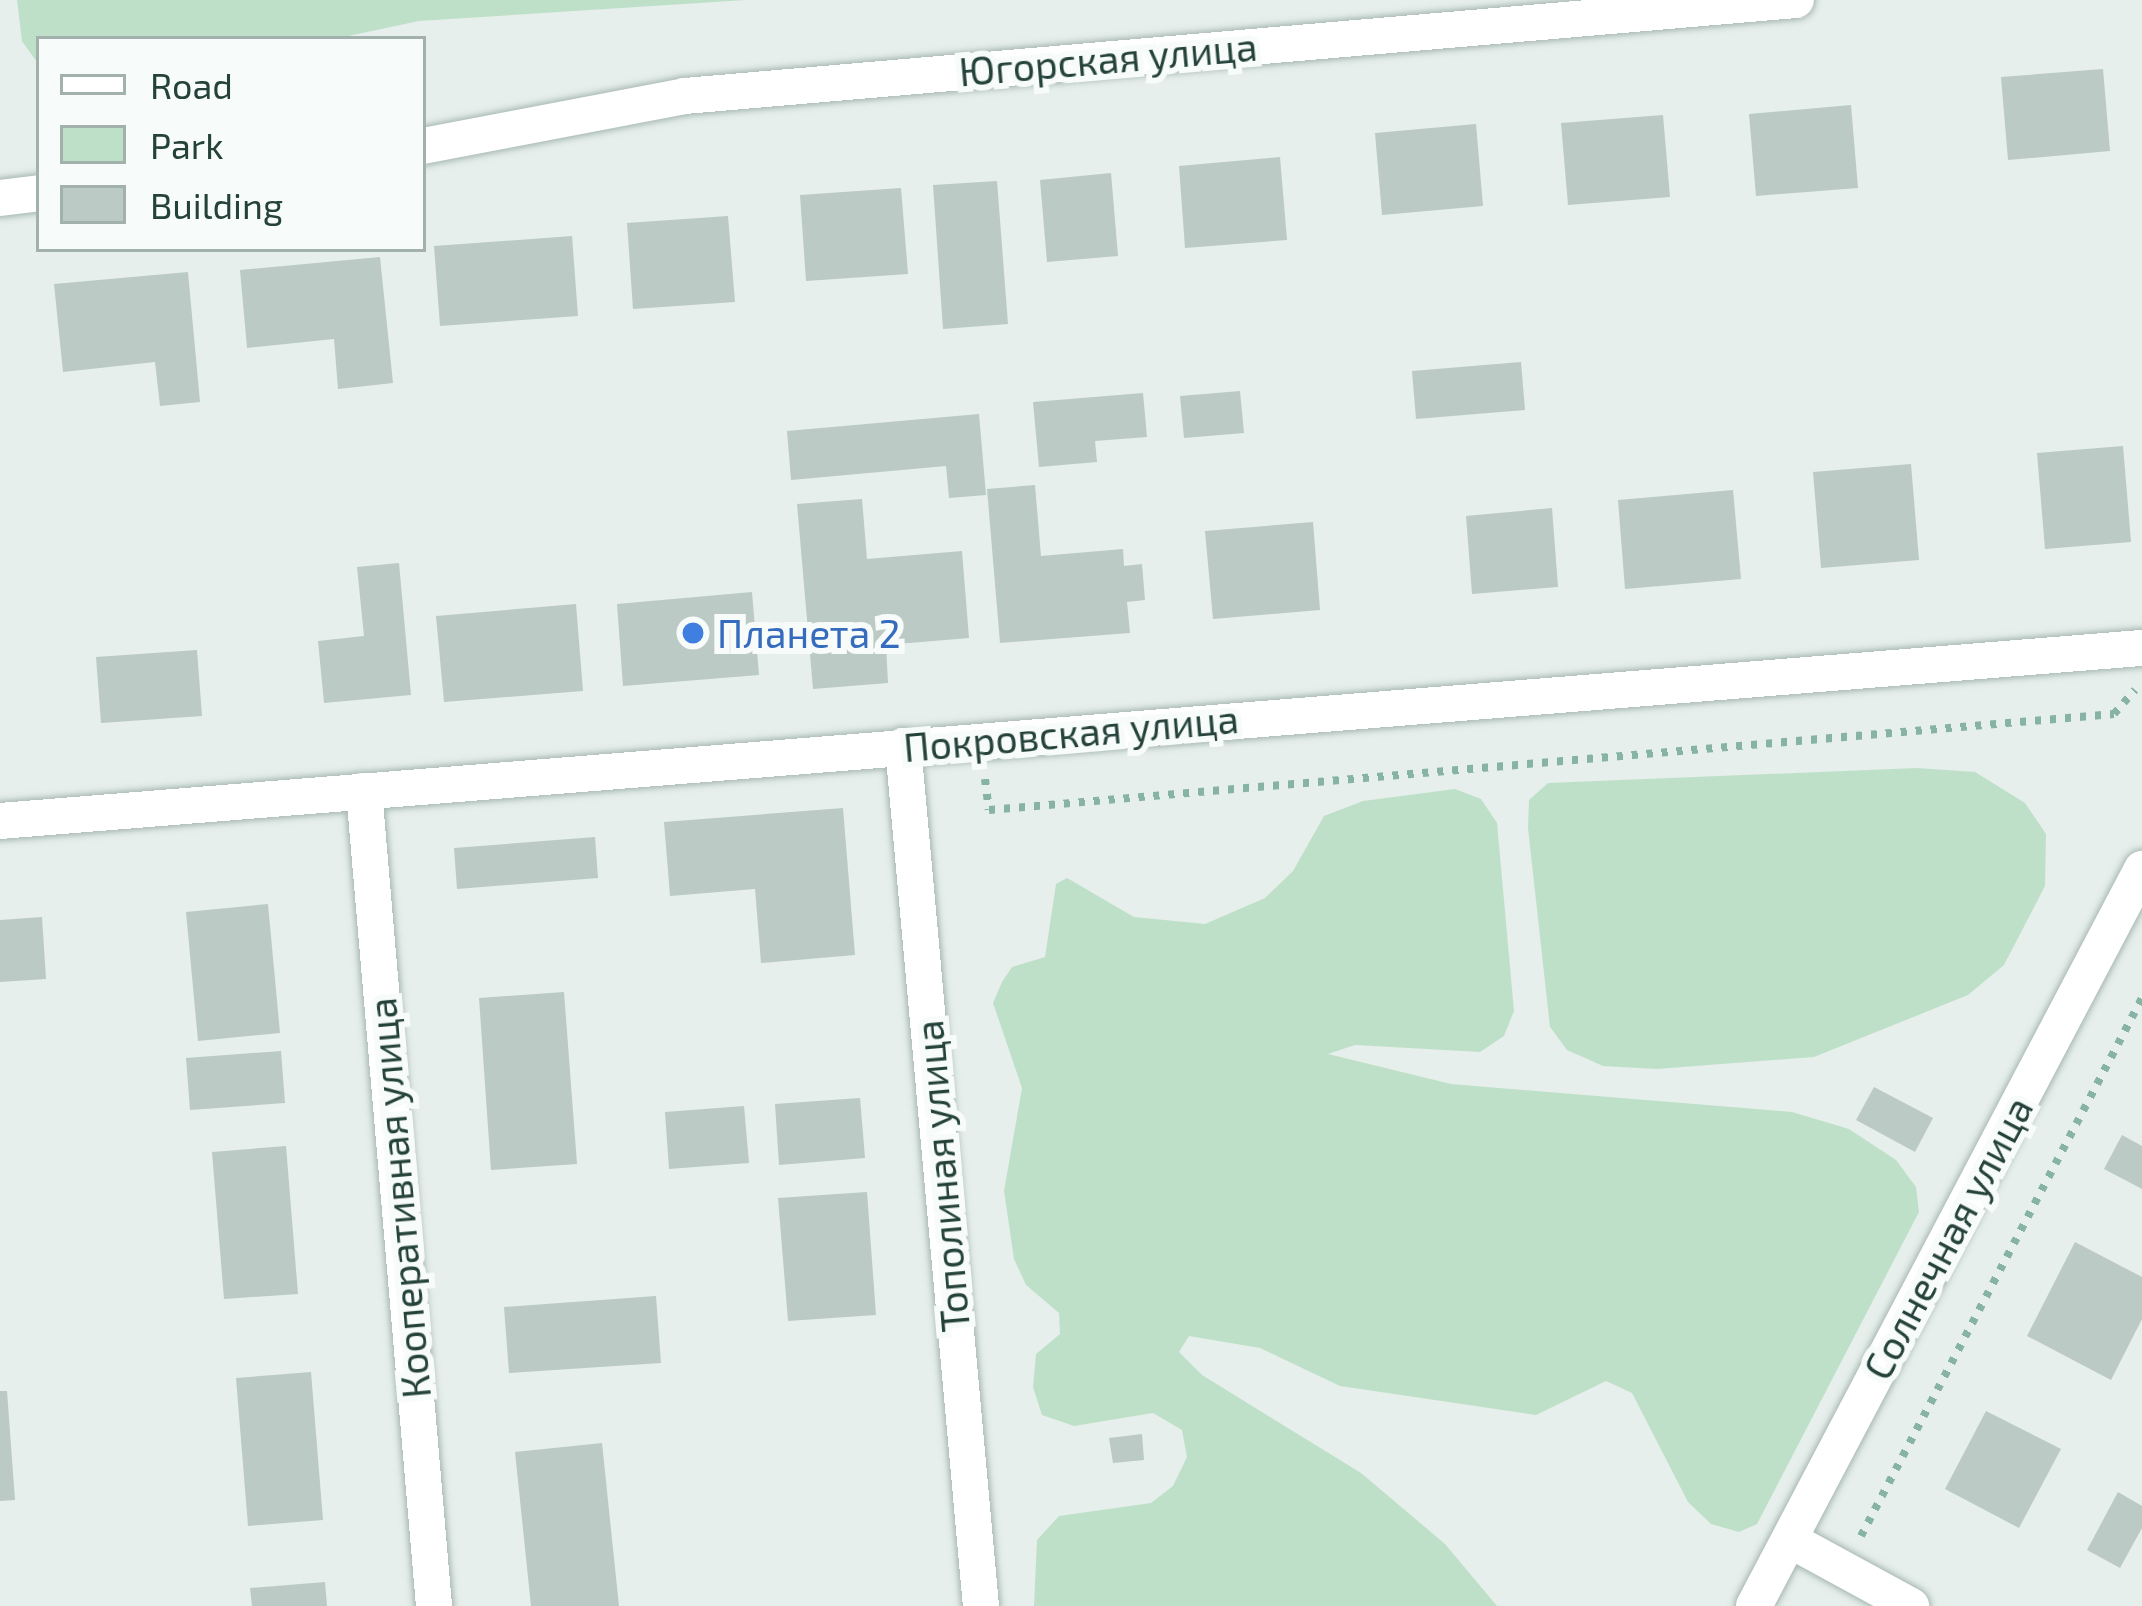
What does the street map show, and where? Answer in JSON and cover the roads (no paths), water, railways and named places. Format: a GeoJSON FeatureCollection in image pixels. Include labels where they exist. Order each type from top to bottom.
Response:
{"type":"FeatureCollection","features":[{"type":"Feature","properties":{"kind":"street","name":"Югорская улица"},"geometry":{"type":"LineString","coordinates":[[426,145],[685,96],[1796,0]]}},
{"type":"Feature","properties":{"kind":"street"},"geometry":{"type":"LineString","coordinates":[[0,198],[36,193]]}},
{"type":"Feature","properties":{"kind":"street","name":"Покровская улица"},"geometry":{"type":"LineString","coordinates":[[0,820],[2142,648]]}},
{"type":"Feature","properties":{"kind":"street","name":"Тополиная улица"},"geometry":{"type":"LineString","coordinates":[[903,746],[981,1606]]}},
{"type":"Feature","properties":{"kind":"street","name":"Кооперативная улица"},"geometry":{"type":"LineString","coordinates":[[364,791],[434,1606]]}},
{"type":"Feature","properties":{"kind":"street","name":"Солнечная улица"},"geometry":{"type":"LineString","coordinates":[[1754,1606],[2142,869]]}},
{"type":"Feature","properties":{"kind":"street"},"geometry":{"type":"LineString","coordinates":[[1790,1540],[1911,1606]]}},
{"type":"Feature","properties":{"kind":"place","name":"Планета 2"},"geometry":{"type":"Point","coordinates":[693,633]}}]}
